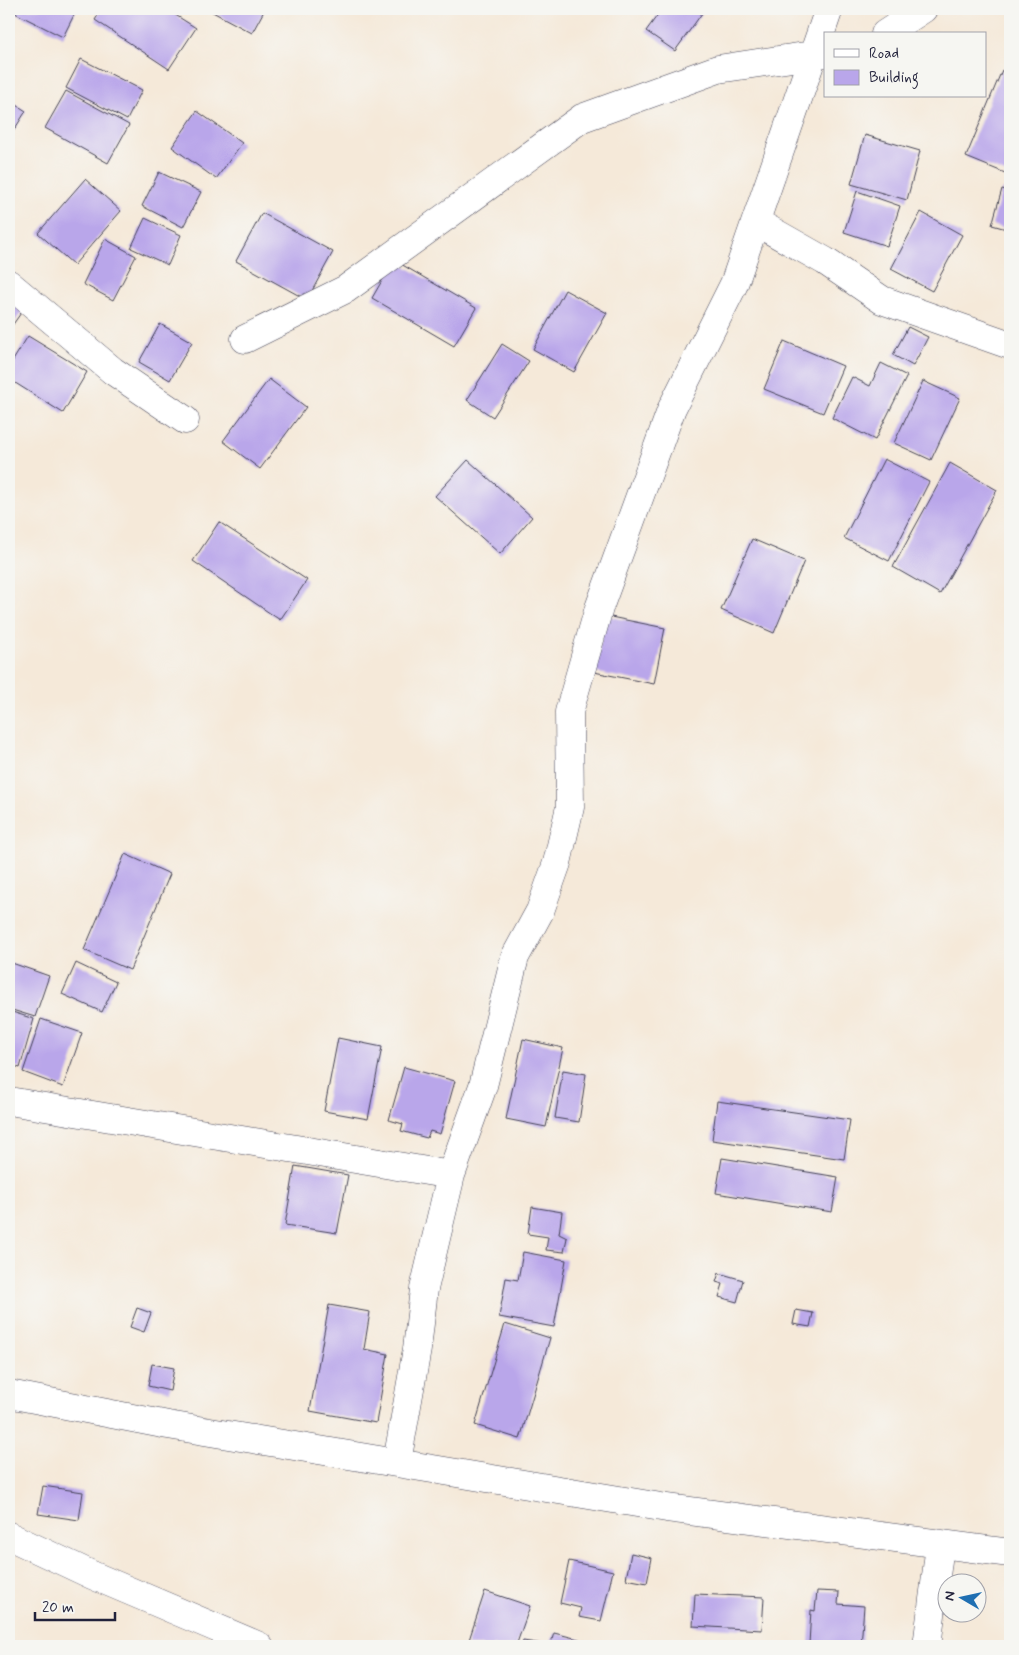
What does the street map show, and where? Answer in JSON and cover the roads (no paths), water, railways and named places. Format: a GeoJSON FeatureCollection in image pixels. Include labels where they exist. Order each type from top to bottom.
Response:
{"type":"FeatureCollection","features":[{"type":"Feature","properties":{"kind":"street"},"geometry":{"type":"LineString","coordinates":[[397,1462],[417,1349],[424,1289],[452,1175],[483,1086],[516,957],[540,911],[557,863],[570,807],[569,712],[599,608],[672,408],[734,284],[819,54],[829,9]]}},
{"type":"Feature","properties":{"kind":"street"},"geometry":{"type":"LineString","coordinates":[[888,32],[923,9]]}},
{"type":"Feature","properties":{"kind":"street"},"geometry":{"type":"LineString","coordinates":[[245,339],[346,289],[582,118],[718,69],[819,54]]}},
{"type":"Feature","properties":{"kind":"street"},"geometry":{"type":"LineString","coordinates":[[756,222],[825,261],[882,300],[1010,345]]}},
{"type":"Feature","properties":{"kind":"street"},"geometry":{"type":"LineString","coordinates":[[9,284],[113,371],[184,420]]}},
{"type":"Feature","properties":{"kind":"street"},"geometry":{"type":"LineString","coordinates":[[9,1101],[452,1175]]}},
{"type":"Feature","properties":{"kind":"street"},"geometry":{"type":"LineString","coordinates":[[9,1394],[168,1425],[667,1508],[1010,1553]]}},
{"type":"Feature","properties":{"kind":"street"},"geometry":{"type":"LineString","coordinates":[[9,1536],[92,1576],[259,1646]]}},
{"type":"Feature","properties":{"kind":"street"},"geometry":{"type":"LineString","coordinates":[[927,1646],[940,1544]]}}]}
